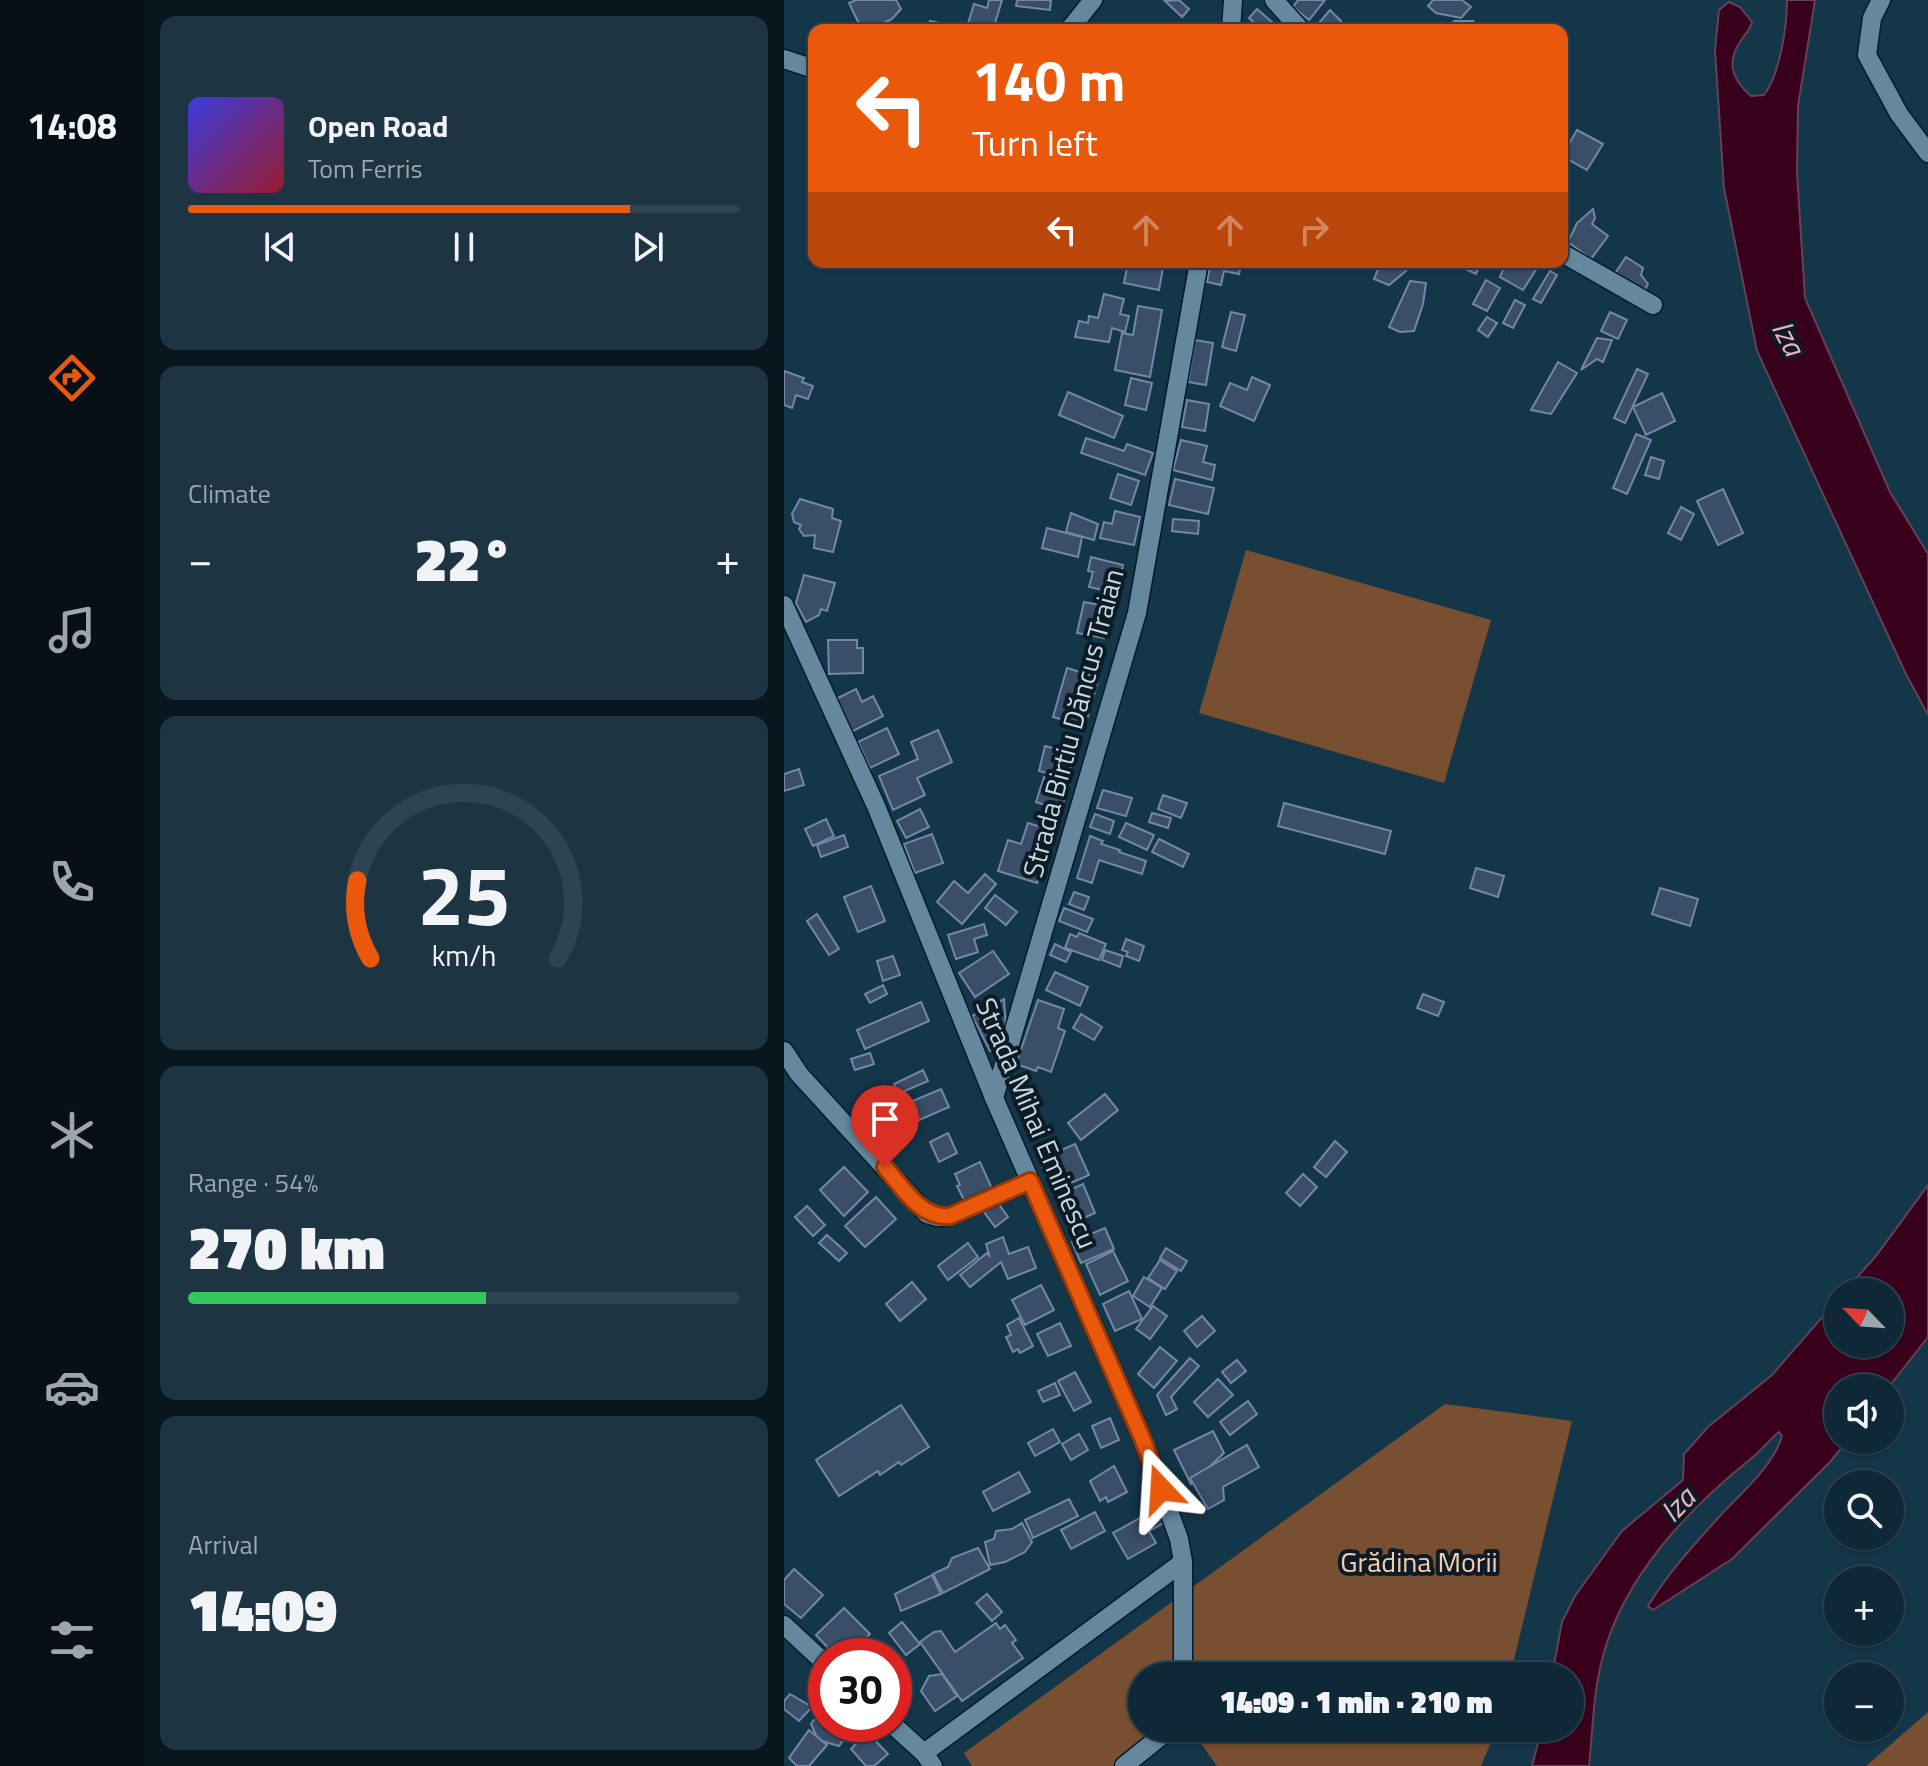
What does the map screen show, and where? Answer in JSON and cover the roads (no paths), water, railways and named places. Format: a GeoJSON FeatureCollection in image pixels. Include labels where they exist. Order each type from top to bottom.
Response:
{"type":"FeatureCollection","features":[{"type":"Feature","properties":{"kind":"street"},"geometry":{"type":"LineString","coordinates":[[1074,24],[1093,0]]}},
{"type":"Feature","properties":{"kind":"street"},"geometry":{"type":"LineString","coordinates":[[1231,24],[1233,0]]}},
{"type":"Feature","properties":{"kind":"street"},"geometry":{"type":"LineString","coordinates":[[1274,0],[1296,24]]}},
{"type":"Feature","properties":{"kind":"street"},"geometry":{"type":"LineString","coordinates":[[1881,0],[1872,18],[1867,55],[1899,114],[1928,153]]}},
{"type":"Feature","properties":{"kind":"street"},"geometry":{"type":"LineString","coordinates":[[784,59],[808,67]]}},
{"type":"Feature","properties":{"kind":"street"},"geometry":{"type":"LineString","coordinates":[[1568,256],[1653,305]]}},
{"type":"Feature","properties":{"kind":"street","name":"Strada Birtiu Dăncus Traian"},"geometry":{"type":"LineString","coordinates":[[994,1098],[1137,613],[1198,268]]}},
{"type":"Feature","properties":{"kind":"street","name":"Strada Mihai Eminescu"},"geometry":{"type":"LineString","coordinates":[[784,605],[876,806],[994,1098],[1143,1440],[1179,1539],[1183,1562],[1183,1662]]}},
{"type":"Feature","properties":{"kind":"street"},"geometry":{"type":"LineString","coordinates":[[784,1051],[799,1074],[927,1214],[950,1216],[1030,1181]]}},
{"type":"Feature","properties":{"kind":"street"},"geometry":{"type":"LineString","coordinates":[[911,1742],[929,1759],[1183,1562]]}},
{"type":"Feature","properties":{"kind":"street"},"geometry":{"type":"LineString","coordinates":[[784,1625],[808,1647]]}},
{"type":"Feature","properties":{"kind":"street"},"geometry":{"type":"LineString","coordinates":[[1124,1766],[1154,1742]]}},
{"type":"Feature","properties":{"kind":"water","name":"Iza"},"geometry":{"type":"Polygon","coordinates":[[[1787,0],[1815,0],[1798,106],[1797,173],[1805,298],[1890,492],[1928,554],[1928,715],[1905,672],[1757,351],[1724,188],[1715,50],[1719,10],[1729,2],[1740,7],[1752,22],[1737,47],[1733,69],[1739,83],[1751,96],[1764,95],[1778,63],[1787,0]]]}},
{"type":"Feature","properties":{"kind":"water","name":"Iza"},"geometry":{"type":"Polygon","coordinates":[[[1928,1185],[1928,1337],[1899,1374],[1824,1374],[1824,1454],[1837,1454],[1732,1559],[1653,1610],[1648,1606],[1672,1571],[1771,1459],[1782,1436],[1779,1432],[1683,1521],[1643,1571],[1613,1627],[1597,1683],[1589,1766],[1532,1766],[1538,1742],[1584,1742],[1584,1662],[1555,1662],[1562,1622],[1575,1596],[1622,1531],[1683,1480],[1684,1454],[1708,1427],[1772,1375],[1824,1315],[1824,1358],[1904,1358],[1904,1278],[1856,1278],[1928,1185]]]}},
{"type":"Feature","properties":{"kind":"park label","name":"Grădina Morii"},"geometry":{"type":"Point","coordinates":[1419,1562]}}]}
